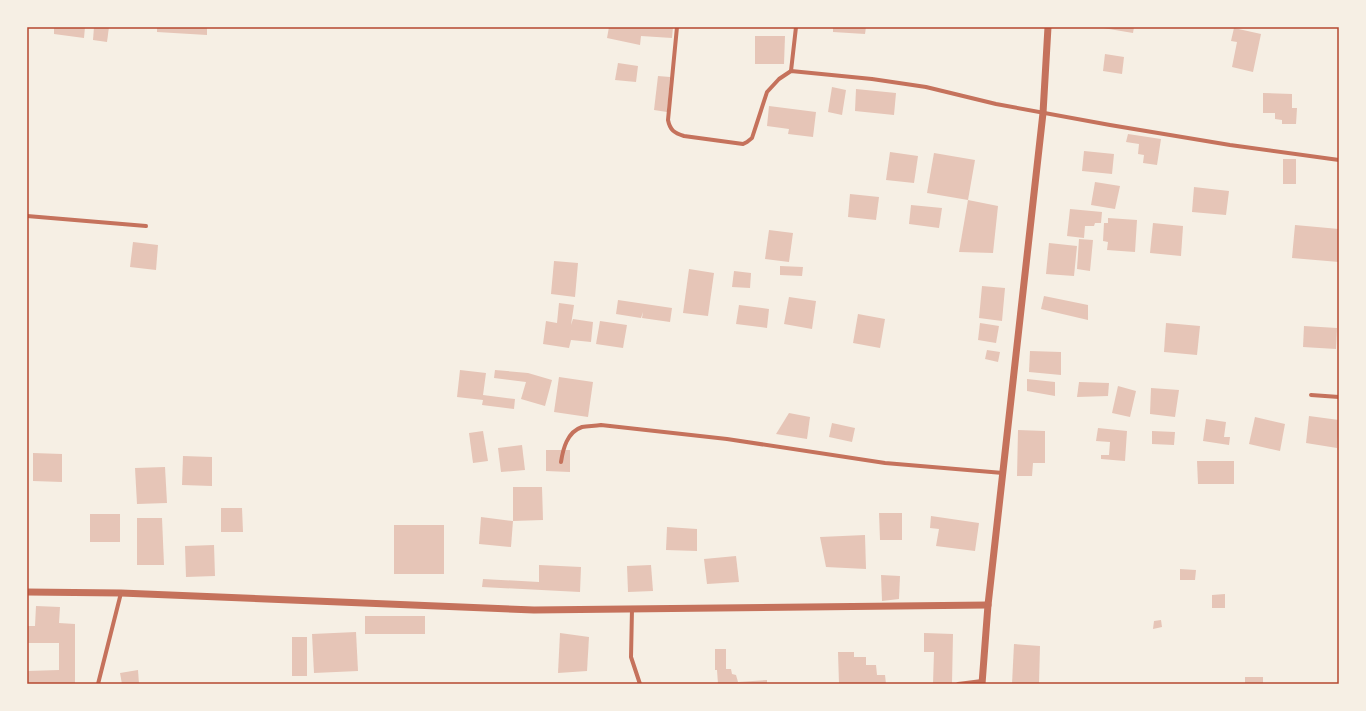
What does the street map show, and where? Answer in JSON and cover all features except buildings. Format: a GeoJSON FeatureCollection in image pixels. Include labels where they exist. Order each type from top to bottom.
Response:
{"type":"FeatureCollection","features":[{"type":"Feature","properties":{"kind":"street"},"geometry":{"type":"LineString","coordinates":[[677,27],[668,120],[670,128],[675,133],[684,136],[743,144],[748,142],[752,138],[767,92],[779,79],[791,71],[872,79],[926,87],[996,104],[1042,113],[1230,145],[1339,160]]}},
{"type":"Feature","properties":{"kind":"street"},"geometry":{"type":"LineString","coordinates":[[791,71],[796,27]]}},
{"type":"Feature","properties":{"kind":"street"},"geometry":{"type":"LineString","coordinates":[[958,684],[982,683],[988,605],[1042,113],[1048,27]]}},
{"type":"Feature","properties":{"kind":"street"},"geometry":{"type":"LineString","coordinates":[[27,216],[146,226]]}},
{"type":"Feature","properties":{"kind":"street"},"geometry":{"type":"LineString","coordinates":[[1311,395],[1339,397]]}},
{"type":"Feature","properties":{"kind":"street"},"geometry":{"type":"LineString","coordinates":[[561,462],[563,448],[572,433],[581,428],[601,426],[727,439],[885,463],[1003,473]]}},
{"type":"Feature","properties":{"kind":"street"},"geometry":{"type":"LineString","coordinates":[[27,592],[121,594],[534,610],[988,605]]}},
{"type":"Feature","properties":{"kind":"street"},"geometry":{"type":"LineString","coordinates":[[98,684],[121,594]]}},
{"type":"Feature","properties":{"kind":"street"},"geometry":{"type":"LineString","coordinates":[[632,609],[631,657],[640,684]]}}]}
